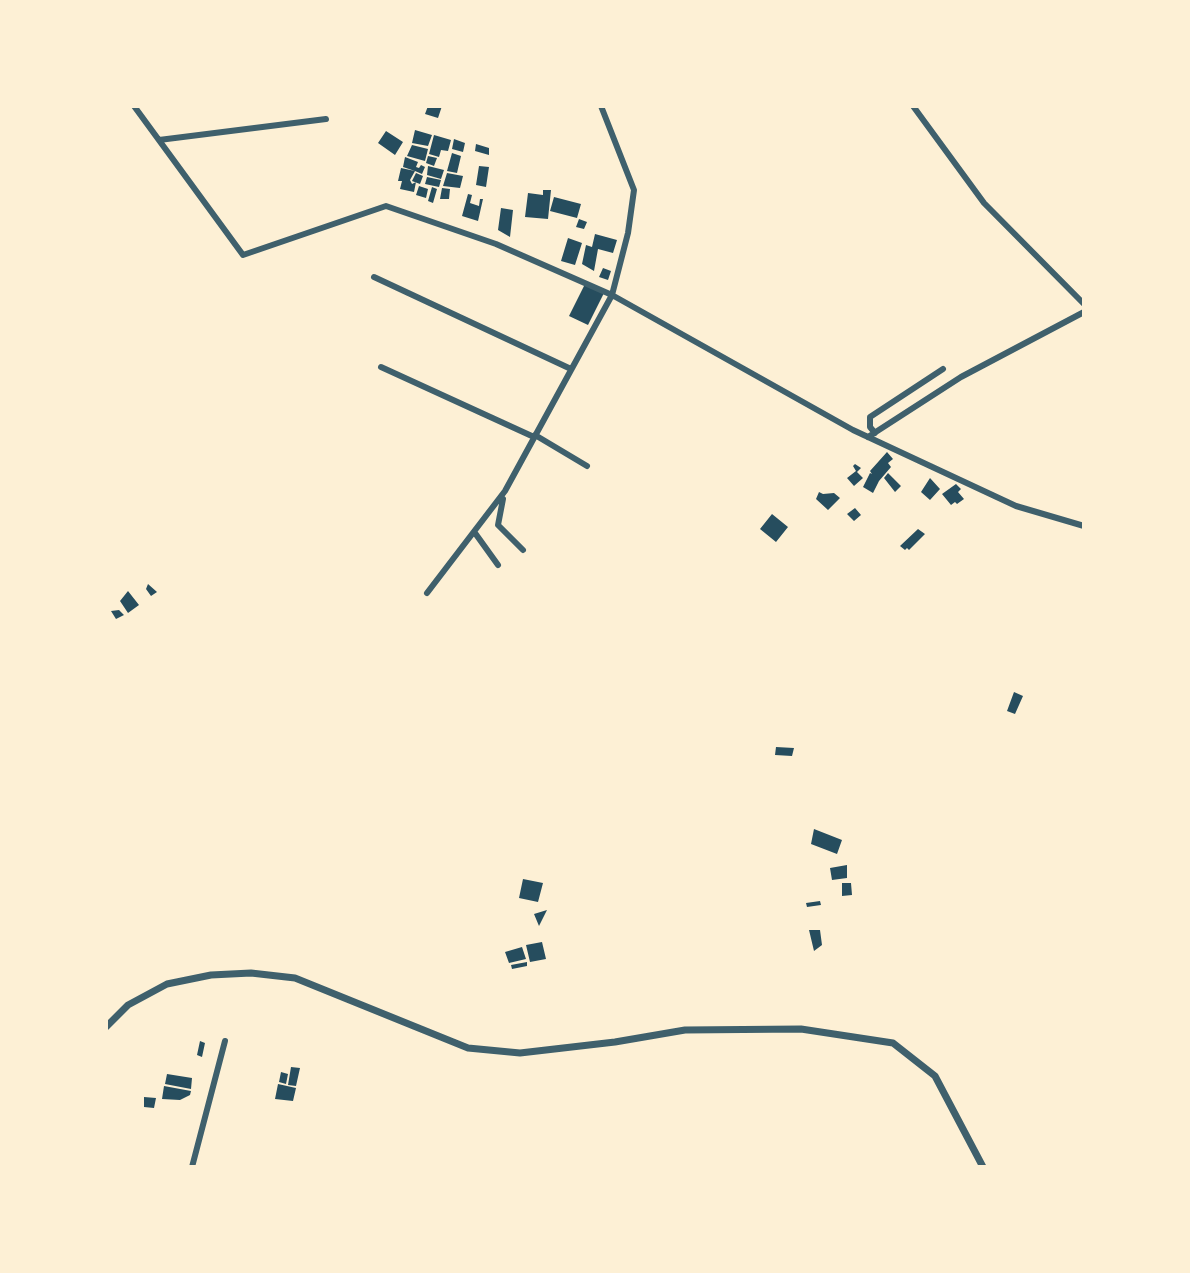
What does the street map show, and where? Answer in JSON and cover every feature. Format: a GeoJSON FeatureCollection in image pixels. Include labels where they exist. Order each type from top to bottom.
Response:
{"type":"FeatureCollection","features":[{"type":"Feature","properties":{"kind":"street"},"geometry":{"type":"LineString","coordinates":[[134,106],[243,255],[386,206],[496,244],[612,295],[871,435],[1016,506],[1084,526]]}},
{"type":"Feature","properties":{"kind":"street"},"geometry":{"type":"LineString","coordinates":[[427,593],[505,491],[612,295],[628,233],[634,190],[601,106]]}},
{"type":"Feature","properties":{"kind":"street"},"geometry":{"type":"LineString","coordinates":[[913,106],[988,208],[1084,304]]}},
{"type":"Feature","properties":{"kind":"street"},"geometry":{"type":"LineString","coordinates":[[159,140],[326,119]]}},
{"type":"Feature","properties":{"kind":"street"},"geometry":{"type":"LineString","coordinates":[[374,277],[571,369]]}},
{"type":"Feature","properties":{"kind":"street"},"geometry":{"type":"LineString","coordinates":[[871,435],[961,377],[1084,312]]}},
{"type":"Feature","properties":{"kind":"street"},"geometry":{"type":"LineString","coordinates":[[381,367],[535,436],[587,466]]}},
{"type":"Feature","properties":{"kind":"street"},"geometry":{"type":"LineString","coordinates":[[871,435],[870,417],[943,369]]}},
{"type":"Feature","properties":{"kind":"street"},"geometry":{"type":"LineString","coordinates":[[505,491],[498,525],[523,550]]}},
{"type":"Feature","properties":{"kind":"street"},"geometry":{"type":"LineString","coordinates":[[475,533],[498,565]]}},
{"type":"Feature","properties":{"kind":"street"},"geometry":{"type":"LineString","coordinates":[[106,1027],[128,1005],[167,984],[211,975],[251,973],[295,978],[468,1048],[520,1053],[685,1030],[801,1029],[893,1043],[935,1076],[983,1167]]}},
{"type":"Feature","properties":{"kind":"street"},"geometry":{"type":"LineString","coordinates":[[192,1167],[225,1041]]}},
{"type":"Feature","properties":{"kind":"building"},"geometry":{"type":"Polygon","coordinates":[[[428,106],[442,106],[438,118],[425,114],[428,106]]]}},
{"type":"Feature","properties":{"kind":"building"},"geometry":{"type":"Polygon","coordinates":[[[415,130],[432,135],[428,146],[412,143],[415,130]]]}},
{"type":"Feature","properties":{"kind":"building"},"geometry":{"type":"Polygon","coordinates":[[[386,131],[403,142],[395,155],[378,143],[386,131]]]}},
{"type":"Feature","properties":{"kind":"building"},"geometry":{"type":"Polygon","coordinates":[[[434,135],[451,140],[448,151],[441,150],[439,157],[429,154],[434,135]]]}},
{"type":"Feature","properties":{"kind":"building"},"geometry":{"type":"Polygon","coordinates":[[[454,139],[465,143],[463,152],[452,149],[454,139]]]}},
{"type":"Feature","properties":{"kind":"building"},"geometry":{"type":"Polygon","coordinates":[[[476,144],[489,148],[489,155],[475,151],[476,144]]]}},
{"type":"Feature","properties":{"kind":"building"},"geometry":{"type":"Polygon","coordinates":[[[412,145],[428,149],[425,161],[407,156],[412,145]]]}},
{"type":"Feature","properties":{"kind":"building"},"geometry":{"type":"Polygon","coordinates":[[[452,153],[461,156],[457,173],[447,171],[452,153]]]}},
{"type":"Feature","properties":{"kind":"building"},"geometry":{"type":"Polygon","coordinates":[[[428,156],[437,158],[434,166],[426,163],[428,156]]]}},
{"type":"Feature","properties":{"kind":"building"},"geometry":{"type":"Polygon","coordinates":[[[405,157],[418,162],[416,167],[425,167],[422,174],[403,167],[405,157]]]}},
{"type":"Feature","properties":{"kind":"building"},"geometry":{"type":"Polygon","coordinates":[[[428,166],[444,170],[441,179],[427,175],[428,166]]]}},
{"type":"Feature","properties":{"kind":"building"},"geometry":{"type":"Polygon","coordinates":[[[479,166],[489,167],[486,187],[476,185],[479,166]]]}},
{"type":"Feature","properties":{"kind":"building"},"geometry":{"type":"Polygon","coordinates":[[[401,168],[415,171],[410,180],[412,184],[416,182],[414,192],[400,189],[401,168]]]}},
{"type":"Feature","properties":{"kind":"building"},"geometry":{"type":"Polygon","coordinates":[[[416,173],[423,176],[420,184],[412,181],[416,173]]]}},
{"type":"Feature","properties":{"kind":"building"},"geometry":{"type":"Polygon","coordinates":[[[447,173],[463,176],[460,188],[443,186],[447,173]]]}},
{"type":"Feature","properties":{"kind":"building"},"geometry":{"type":"Polygon","coordinates":[[[427,177],[441,180],[439,187],[425,184],[427,177]]]}},
{"type":"Feature","properties":{"kind":"building"},"geometry":{"type":"Polygon","coordinates":[[[419,186],[428,189],[426,198],[416,195],[419,186]]]}},
{"type":"Feature","properties":{"kind":"building"},"geometry":{"type":"Polygon","coordinates":[[[432,187],[437,189],[433,203],[428,201],[432,187]]]}},
{"type":"Feature","properties":{"kind":"building"},"geometry":{"type":"Polygon","coordinates":[[[442,188],[450,189],[449,199],[440,199],[442,188]]]}},
{"type":"Feature","properties":{"kind":"building"},"geometry":{"type":"Polygon","coordinates":[[[543,190],[551,190],[548,219],[525,217],[528,193],[543,195],[543,190]]]}},
{"type":"Feature","properties":{"kind":"building"},"geometry":{"type":"Polygon","coordinates":[[[468,194],[472,195],[470,203],[479,206],[480,199],[483,199],[478,221],[462,216],[468,194]]]}},
{"type":"Feature","properties":{"kind":"building"},"geometry":{"type":"Polygon","coordinates":[[[554,197],[581,204],[577,218],[550,211],[554,197]]]}},
{"type":"Feature","properties":{"kind":"building"},"geometry":{"type":"Polygon","coordinates":[[[501,208],[513,210],[510,237],[498,230],[501,208]]]}},
{"type":"Feature","properties":{"kind":"building"},"geometry":{"type":"Polygon","coordinates":[[[579,219],[587,222],[584,229],[576,227],[579,219]]]}},
{"type":"Feature","properties":{"kind":"building"},"geometry":{"type":"Polygon","coordinates":[[[595,234],[617,240],[613,253],[598,249],[594,271],[582,264],[586,245],[592,247],[595,234]]]}},
{"type":"Feature","properties":{"kind":"building"},"geometry":{"type":"Polygon","coordinates":[[[568,238],[582,243],[575,265],[561,261],[568,238]]]}},
{"type":"Feature","properties":{"kind":"building"},"geometry":{"type":"Polygon","coordinates":[[[603,268],[611,271],[608,280],[599,277],[603,268]]]}},
{"type":"Feature","properties":{"kind":"building"},"geometry":{"type":"Polygon","coordinates":[[[585,284],[604,293],[588,325],[569,316],[585,284]]]}},
{"type":"Feature","properties":{"kind":"building"},"geometry":{"type":"Polygon","coordinates":[[[887,452],[893,459],[888,463],[891,467],[873,493],[863,487],[872,474],[870,471],[887,452]]]}},
{"type":"Feature","properties":{"kind":"building"},"geometry":{"type":"Polygon","coordinates":[[[855,464],[861,468],[857,472],[863,478],[854,486],[847,478],[856,471],[855,464]]]}},
{"type":"Feature","properties":{"kind":"building"},"geometry":{"type":"Polygon","coordinates":[[[888,473],[901,486],[895,492],[884,478],[888,473]]]}},
{"type":"Feature","properties":{"kind":"building"},"geometry":{"type":"Polygon","coordinates":[[[930,478],[940,489],[930,500],[921,492],[930,478]]]}},
{"type":"Feature","properties":{"kind":"building"},"geometry":{"type":"Polygon","coordinates":[[[956,484],[964,499],[951,505],[942,494],[956,484]]]}},
{"type":"Feature","properties":{"kind":"building"},"geometry":{"type":"Polygon","coordinates":[[[819,492],[834,493],[840,498],[828,510],[816,499],[819,492]]]}},
{"type":"Feature","properties":{"kind":"building"},"geometry":{"type":"Polygon","coordinates":[[[855,508],[861,515],[854,521],[847,514],[855,508]]]}},
{"type":"Feature","properties":{"kind":"building"},"geometry":{"type":"Polygon","coordinates":[[[772,514],[788,527],[776,542],[760,529],[772,514]]]}},
{"type":"Feature","properties":{"kind":"building"},"geometry":{"type":"Polygon","coordinates":[[[918,529],[925,534],[909,550],[900,546],[918,529]]]}},
{"type":"Feature","properties":{"kind":"building"},"geometry":{"type":"Polygon","coordinates":[[[148,584],[157,592],[151,596],[146,589],[148,584]]]}},
{"type":"Feature","properties":{"kind":"building"},"geometry":{"type":"Polygon","coordinates":[[[128,591],[139,605],[128,613],[120,601],[128,591]]]}},
{"type":"Feature","properties":{"kind":"building"},"geometry":{"type":"Polygon","coordinates":[[[119,610],[124,615],[116,619],[111,611],[119,610]]]}},
{"type":"Feature","properties":{"kind":"building"},"geometry":{"type":"Polygon","coordinates":[[[1014,692],[1023,696],[1015,714],[1007,711],[1014,692]]]}},
{"type":"Feature","properties":{"kind":"building"},"geometry":{"type":"Polygon","coordinates":[[[776,747],[794,748],[792,756],[775,755],[776,747]]]}},
{"type":"Feature","properties":{"kind":"building"},"geometry":{"type":"Polygon","coordinates":[[[814,829],[842,840],[837,854],[811,844],[814,829]]]}},
{"type":"Feature","properties":{"kind":"building"},"geometry":{"type":"Polygon","coordinates":[[[847,865],[847,878],[832,880],[830,868],[847,865]]]}},
{"type":"Feature","properties":{"kind":"building"},"geometry":{"type":"Polygon","coordinates":[[[523,879],[543,883],[538,902],[519,898],[523,879]]]}},
{"type":"Feature","properties":{"kind":"building"},"geometry":{"type":"Polygon","coordinates":[[[842,883],[851,883],[852,895],[842,896],[842,883]]]}},
{"type":"Feature","properties":{"kind":"building"},"geometry":{"type":"Polygon","coordinates":[[[820,901],[821,905],[807,907],[806,903],[820,901]]]}},
{"type":"Feature","properties":{"kind":"building"},"geometry":{"type":"Polygon","coordinates":[[[547,910],[539,926],[534,914],[547,910]]]}},
{"type":"Feature","properties":{"kind":"building"},"geometry":{"type":"Polygon","coordinates":[[[809,930],[820,930],[822,945],[814,951],[809,930]]]}},
{"type":"Feature","properties":{"kind":"building"},"geometry":{"type":"Polygon","coordinates":[[[542,942],[546,959],[530,962],[526,945],[542,942]]]}},
{"type":"Feature","properties":{"kind":"building"},"geometry":{"type":"Polygon","coordinates":[[[522,947],[526,959],[509,963],[505,952],[522,947]]]}},
{"type":"Feature","properties":{"kind":"building"},"geometry":{"type":"Polygon","coordinates":[[[527,962],[527,966],[512,969],[511,965],[527,962]]]}},
{"type":"Feature","properties":{"kind":"building"},"geometry":{"type":"Polygon","coordinates":[[[200,1041],[205,1043],[202,1057],[197,1055],[200,1041]]]}},
{"type":"Feature","properties":{"kind":"building"},"geometry":{"type":"Polygon","coordinates":[[[291,1067],[300,1068],[296,1086],[288,1085],[291,1067]]]}},
{"type":"Feature","properties":{"kind":"building"},"geometry":{"type":"Polygon","coordinates":[[[281,1072],[288,1074],[286,1084],[279,1082],[281,1072]]]}},
{"type":"Feature","properties":{"kind":"building"},"geometry":{"type":"Polygon","coordinates":[[[167,1074],[192,1078],[191,1089],[165,1084],[167,1074]]]}},
{"type":"Feature","properties":{"kind":"building"},"geometry":{"type":"Polygon","coordinates":[[[278,1084],[296,1088],[293,1101],[275,1099],[278,1084]]]}},
{"type":"Feature","properties":{"kind":"building"},"geometry":{"type":"Polygon","coordinates":[[[164,1086],[191,1091],[190,1095],[180,1100],[162,1099],[164,1086]]]}},
{"type":"Feature","properties":{"kind":"building"},"geometry":{"type":"Polygon","coordinates":[[[144,1097],[156,1098],[154,1108],[144,1107],[144,1097]]]}}]}
